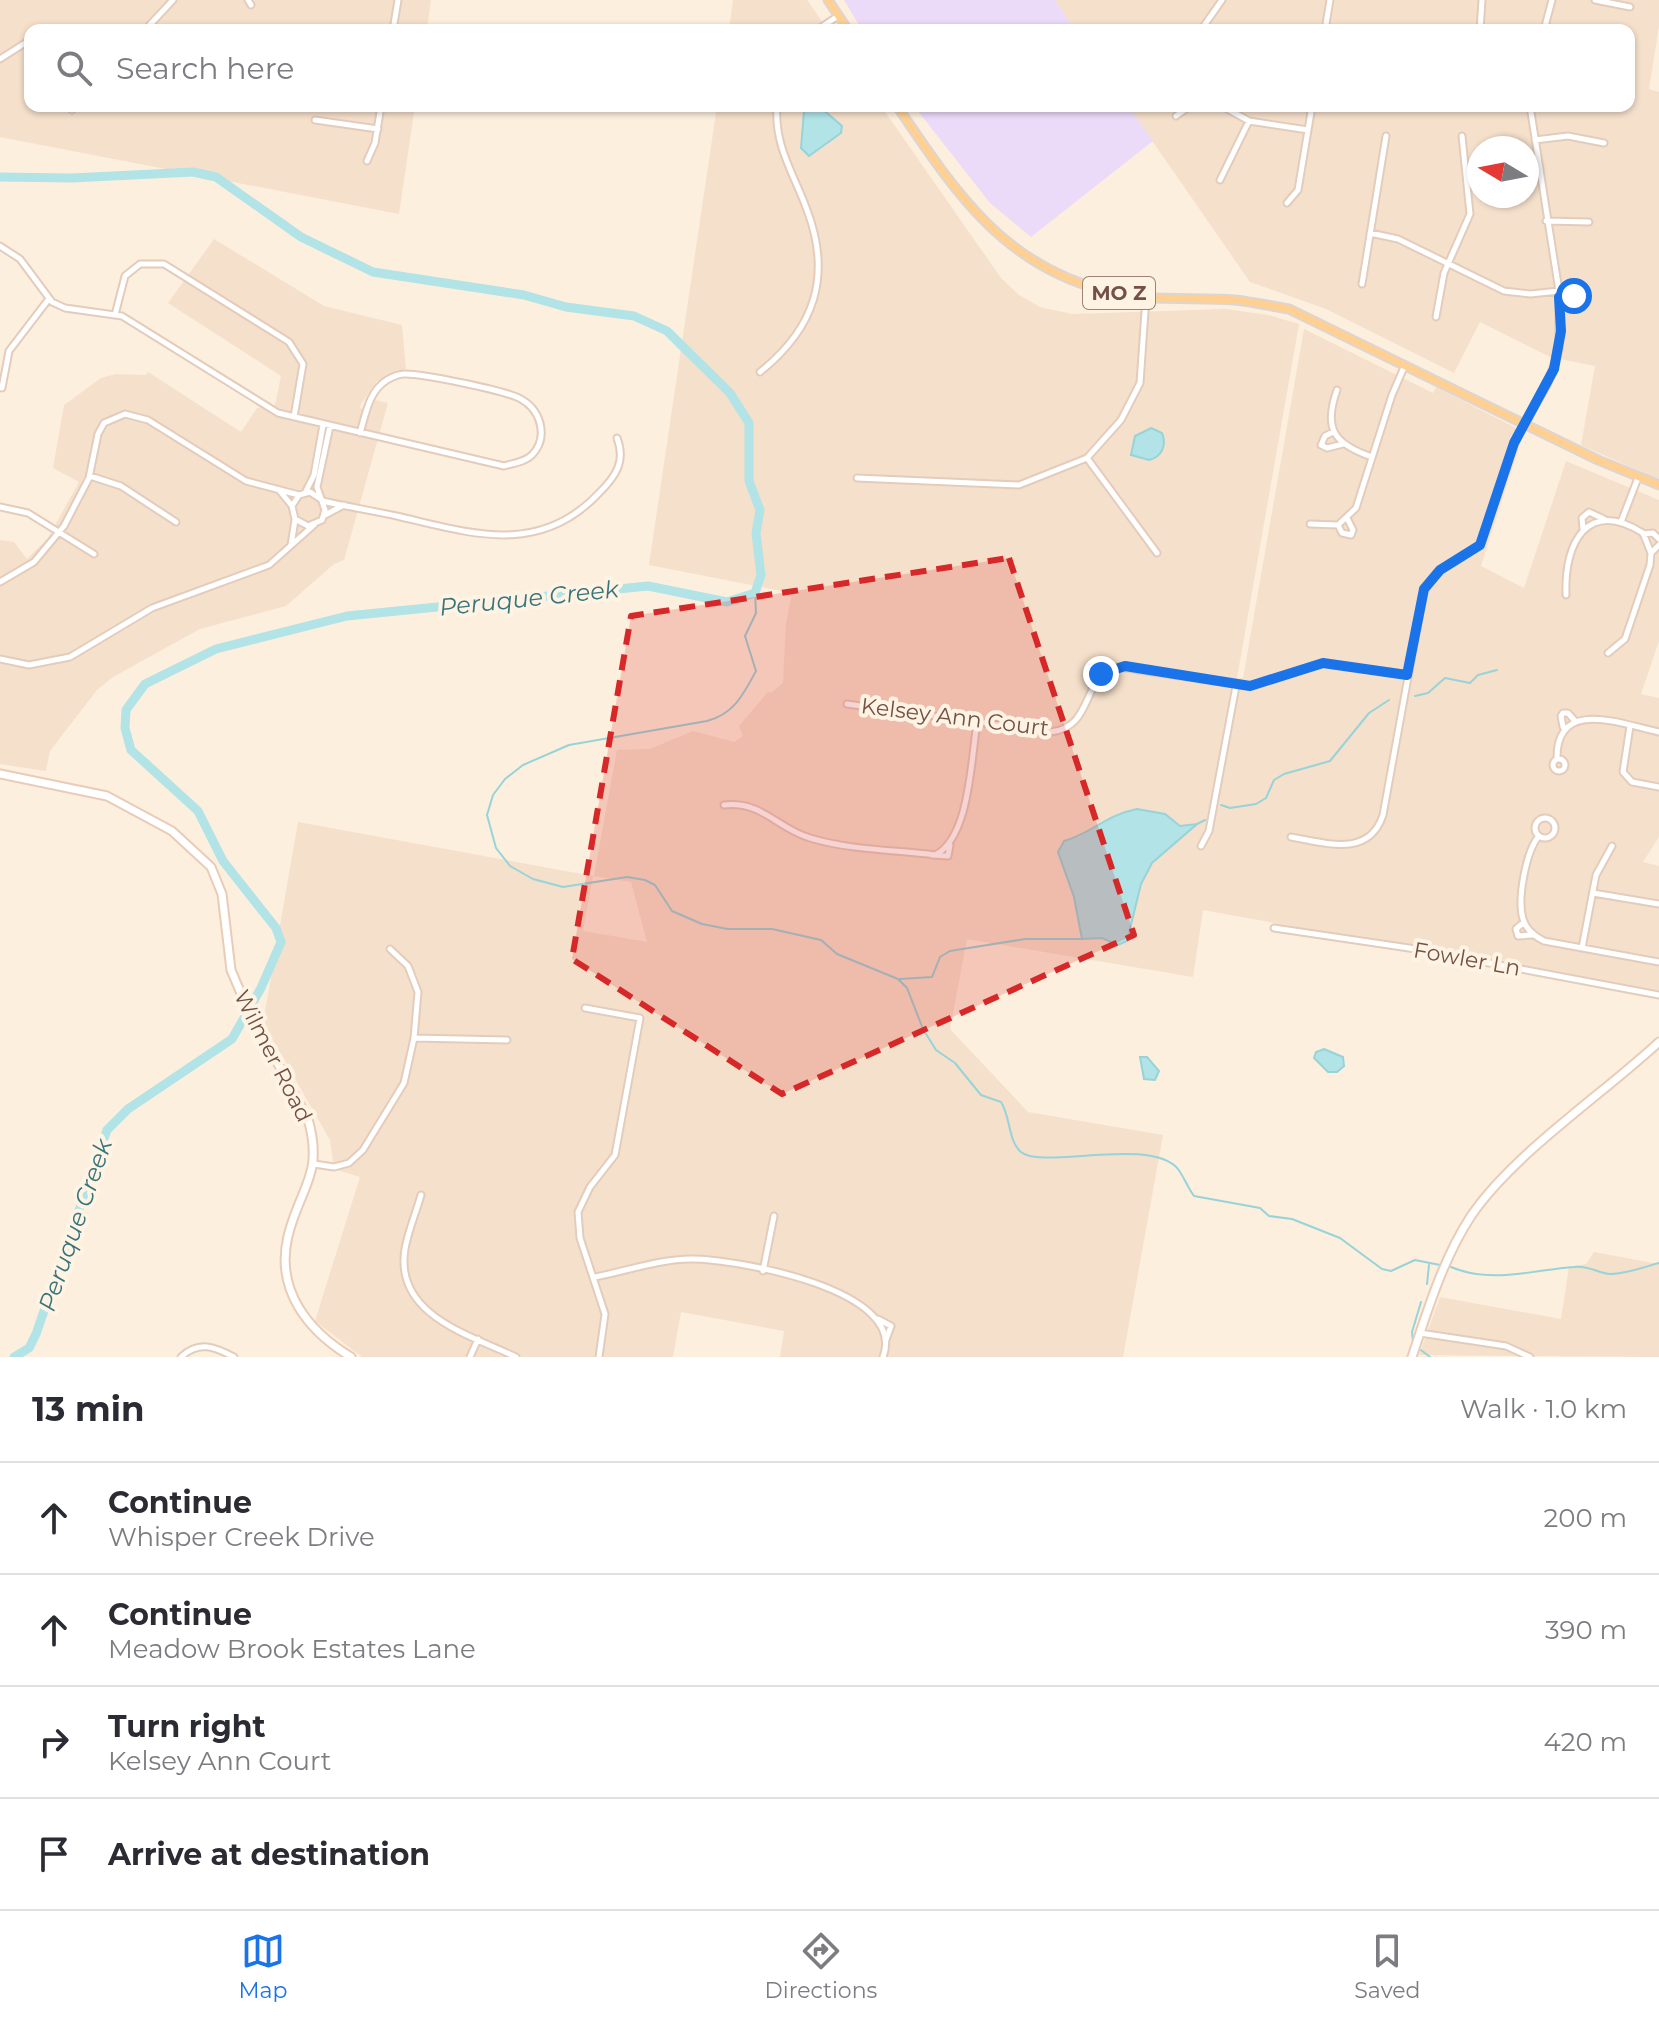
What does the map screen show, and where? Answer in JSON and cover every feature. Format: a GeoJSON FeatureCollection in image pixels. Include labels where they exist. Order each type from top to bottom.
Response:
{"type":"FeatureCollection","features":[{"type":"Feature","properties":{"kind":"main road"},"geometry":{"type":"LineString","coordinates":[[828,0],[844,24]]}},
{"type":"Feature","properties":{"kind":"main road","name":"MO Z"},"geometry":{"type":"LineString","coordinates":[[901,112],[957,195],[1021,253],[1060,276],[1108,292],[1146,297],[1236,300],[1289,309],[1638,478],[1659,485]]}},
{"type":"Feature","properties":{"kind":"street"},"geometry":{"type":"LineString","coordinates":[[151,24],[173,0]]}},
{"type":"Feature","properties":{"kind":"street"},"geometry":{"type":"LineString","coordinates":[[394,24],[398,0]]}},
{"type":"Feature","properties":{"kind":"street"},"geometry":{"type":"LineString","coordinates":[[1205,24],[1222,0]]}},
{"type":"Feature","properties":{"kind":"street"},"geometry":{"type":"LineString","coordinates":[[1326,24],[1330,0]]}},
{"type":"Feature","properties":{"kind":"street"},"geometry":{"type":"LineString","coordinates":[[1480,24],[1482,0]]}},
{"type":"Feature","properties":{"kind":"street"},"geometry":{"type":"LineString","coordinates":[[1546,24],[1552,0]]}},
{"type":"Feature","properties":{"kind":"street"},"geometry":{"type":"LineString","coordinates":[[1595,0],[1630,7]]}},
{"type":"Feature","properties":{"kind":"street"},"geometry":{"type":"LineString","coordinates":[[826,24],[838,16]]}},
{"type":"Feature","properties":{"kind":"street"},"geometry":{"type":"LineString","coordinates":[[0,59],[24,44]]}},
{"type":"Feature","properties":{"kind":"street"},"geometry":{"type":"LineString","coordinates":[[367,161],[380,112]]}},
{"type":"Feature","properties":{"kind":"street"},"geometry":{"type":"LineString","coordinates":[[760,372],[787,347],[806,319],[816,295],[820,270],[807,209],[777,137],[777,112]]}},
{"type":"Feature","properties":{"kind":"street"},"geometry":{"type":"LineString","coordinates":[[1176,116],[1182,112]]}},
{"type":"Feature","properties":{"kind":"street"},"geometry":{"type":"LineString","coordinates":[[1233,112],[1249,121],[1308,130]]}},
{"type":"Feature","properties":{"kind":"street"},"geometry":{"type":"LineString","coordinates":[[1287,203],[1298,190],[1311,112]]}},
{"type":"Feature","properties":{"kind":"street"},"geometry":{"type":"LineString","coordinates":[[1531,112],[1534,136]]}},
{"type":"Feature","properties":{"kind":"street"},"geometry":{"type":"LineString","coordinates":[[315,120],[378,129]]}},
{"type":"Feature","properties":{"kind":"street"},"geometry":{"type":"LineString","coordinates":[[1220,180],[1249,121]]}},
{"type":"Feature","properties":{"kind":"street"},"geometry":{"type":"LineString","coordinates":[[1362,284],[1386,136]]}},
{"type":"Feature","properties":{"kind":"street"},"geometry":{"type":"LineString","coordinates":[[1436,317],[1440,284],[1470,214],[1462,136]]}},
{"type":"Feature","properties":{"kind":"street"},"geometry":{"type":"LineString","coordinates":[[1539,140],[1568,136],[1604,143]]}},
{"type":"Feature","properties":{"kind":"street"},"geometry":{"type":"LineString","coordinates":[[1291,837],[1350,845],[1366,841],[1376,831],[1383,815],[1424,589],[1440,570],[1480,545],[1524,423],[1555,365],[1561,331],[1559,292],[1539,169]]}},
{"type":"Feature","properties":{"kind":"street"},"geometry":{"type":"LineString","coordinates":[[1546,221],[1589,222]]}},
{"type":"Feature","properties":{"kind":"street"},"geometry":{"type":"LineString","coordinates":[[1370,233],[1398,239],[1513,294],[1559,292]]}},
{"type":"Feature","properties":{"kind":"street"},"geometry":{"type":"LineString","coordinates":[[0,246],[20,259],[48,300],[65,308],[115,315],[138,325],[267,409],[327,426],[504,466],[532,455],[542,434],[537,415],[518,398],[405,374],[386,380],[376,390],[370,398],[360,433]]}},
{"type":"Feature","properties":{"kind":"street"},"geometry":{"type":"LineString","coordinates":[[115,315],[121,286],[133,269],[147,263],[172,267],[289,342],[303,364],[294,417]]}},
{"type":"Feature","properties":{"kind":"street"},"geometry":{"type":"LineString","coordinates":[[857,478],[1019,485],[1087,458],[1121,420],[1140,383],[1146,297]]}},
{"type":"Feature","properties":{"kind":"street"},"geometry":{"type":"LineString","coordinates":[[2,388],[9,351],[48,300]]}},
{"type":"Feature","properties":{"kind":"street"},"geometry":{"type":"LineString","coordinates":[[1310,524],[1338,525],[1356,508],[1406,365]]}},
{"type":"Feature","properties":{"kind":"street"},"geometry":{"type":"LineString","coordinates":[[1337,390],[1331,415],[1333,432],[1347,449],[1372,457]]}},
{"type":"Feature","properties":{"kind":"street"},"geometry":{"type":"LineString","coordinates":[[0,582],[34,562],[59,532],[90,476],[94,445],[104,423],[125,414],[136,415],[236,476],[278,489],[315,493],[323,500],[479,536],[533,532],[570,516],[608,484],[620,466],[617,438]]}},
{"type":"Feature","properties":{"kind":"street"},"geometry":{"type":"LineString","coordinates":[[292,506],[314,475],[327,426]]}},
{"type":"Feature","properties":{"kind":"street"},"geometry":{"type":"LineString","coordinates":[[324,516],[323,500],[317,487],[327,426]]}},
{"type":"Feature","properties":{"kind":"street"},"geometry":{"type":"LineString","coordinates":[[1333,432],[1325,436],[1321,445],[1327,448],[1343,444]]}},
{"type":"Feature","properties":{"kind":"street"},"geometry":{"type":"LineString","coordinates":[[1087,458],[1157,553]]}},
{"type":"Feature","properties":{"kind":"street"},"geometry":{"type":"LineString","coordinates":[[90,476],[121,486],[176,522]]}},
{"type":"Feature","properties":{"kind":"street"},"geometry":{"type":"LineString","coordinates":[[1621,522],[1638,478]]}},
{"type":"Feature","properties":{"kind":"street"},"geometry":{"type":"LineString","coordinates":[[278,489],[292,506],[295,519],[291,548]]}},
{"type":"Feature","properties":{"kind":"street"},"geometry":{"type":"LineString","coordinates":[[1,662],[29,665],[70,657],[136,616],[269,565],[324,516],[349,505]]}},
{"type":"Feature","properties":{"kind":"street"},"geometry":{"type":"LineString","coordinates":[[0,507],[28,513],[94,554]]}},
{"type":"Feature","properties":{"kind":"street"},"geometry":{"type":"LineString","coordinates":[[1583,530],[1582,518],[1589,512],[1605,520],[1621,522],[1643,534],[1653,533],[1659,539]]}},
{"type":"Feature","properties":{"kind":"street"},"geometry":{"type":"LineString","coordinates":[[1338,525],[1342,533],[1351,535],[1353,530],[1347,518]]}},
{"type":"Feature","properties":{"kind":"street"},"geometry":{"type":"LineString","coordinates":[[295,519],[303,525],[314,525]]}},
{"type":"Feature","properties":{"kind":"street"},"geometry":{"type":"LineString","coordinates":[[1566,595],[1565,574],[1574,544],[1583,530],[1605,520]]}},
{"type":"Feature","properties":{"kind":"street"},"geometry":{"type":"LineString","coordinates":[[1643,534],[1651,553]]}},
{"type":"Feature","properties":{"kind":"street"},"geometry":{"type":"LineString","coordinates":[[1608,653],[1625,639],[1651,553],[1659,545]]}},
{"type":"Feature","properties":{"kind":"street","name":"Kelsey Ann Court"},"geometry":{"type":"LineString","coordinates":[[847,704],[1042,731],[1069,727],[1079,718],[1101,674],[1118,667],[1236,686],[1267,683],[1323,663],[1407,675]]}},
{"type":"Feature","properties":{"kind":"street"},"geometry":{"type":"LineString","coordinates":[[1201,846],[1209,831],[1236,686]]}},
{"type":"Feature","properties":{"kind":"street"},"geometry":{"type":"LineString","coordinates":[[1564,728],[1563,713],[1568,713],[1575,721]]}},
{"type":"Feature","properties":{"kind":"street"},"geometry":{"type":"LineString","coordinates":[[1557,759],[1558,740],[1564,728],[1575,721],[1588,719],[1659,732]]}},
{"type":"Feature","properties":{"kind":"street"},"geometry":{"type":"LineString","coordinates":[[724,805],[753,807],[799,835],[823,842],[931,854],[950,845],[962,811],[977,723]]}},
{"type":"Feature","properties":{"kind":"street"},"geometry":{"type":"LineString","coordinates":[[1630,726],[1623,772],[1632,782],[1659,787]]}},
{"type":"Feature","properties":{"kind":"street","name":"Wilmer Road"},"geometry":{"type":"LineString","coordinates":[[0,774],[107,796],[154,820],[198,853],[217,875],[228,958],[245,1003],[308,1119],[314,1164],[311,1181],[288,1236],[286,1272],[291,1293],[308,1325],[351,1357]]}},
{"type":"Feature","properties":{"kind":"street"},"geometry":{"type":"LineString","coordinates":[[1551,819],[1555,825],[1553,834],[1539,836],[1535,830],[1538,820],[1551,819]]}},
{"type":"Feature","properties":{"kind":"street"},"geometry":{"type":"LineString","coordinates":[[1532,935],[1524,922],[1522,900],[1532,846],[1539,836]]}},
{"type":"Feature","properties":{"kind":"street"},"geometry":{"type":"LineString","coordinates":[[1582,948],[1600,863],[1612,846]]}},
{"type":"Feature","properties":{"kind":"street"},"geometry":{"type":"LineString","coordinates":[[1593,893],[1659,904]]}},
{"type":"Feature","properties":{"kind":"street"},"geometry":{"type":"LineString","coordinates":[[1524,922],[1516,929],[1518,936],[1532,935],[1544,941],[1659,962]]}},
{"type":"Feature","properties":{"kind":"street","name":"Fowler Ln"},"geometry":{"type":"LineString","coordinates":[[1274,928],[1395,946],[1659,995]]}},
{"type":"Feature","properties":{"kind":"street"},"geometry":{"type":"LineString","coordinates":[[314,1164],[341,1167],[363,1150],[403,1085],[414,1038],[418,992],[408,966],[390,949]]}},
{"type":"Feature","properties":{"kind":"street"},"geometry":{"type":"LineString","coordinates":[[585,1008],[640,1018],[615,1155],[590,1187],[578,1212],[580,1238],[605,1314],[599,1357]]}},
{"type":"Feature","properties":{"kind":"street"},"geometry":{"type":"LineString","coordinates":[[414,1038],[507,1040]]}},
{"type":"Feature","properties":{"kind":"street"},"geometry":{"type":"LineString","coordinates":[[1412,1357],[1457,1241],[1479,1206],[1514,1167],[1659,1042]]}},
{"type":"Feature","properties":{"kind":"street"},"geometry":{"type":"LineString","coordinates":[[421,1195],[405,1247],[408,1285],[413,1297],[429,1314],[516,1357]]}},
{"type":"Feature","properties":{"kind":"street"},"geometry":{"type":"LineString","coordinates":[[763,1271],[774,1216]]}},
{"type":"Feature","properties":{"kind":"street"},"geometry":{"type":"LineString","coordinates":[[595,1277],[691,1259],[825,1285],[877,1319],[886,1341],[883,1357]]}},
{"type":"Feature","properties":{"kind":"street"},"geometry":{"type":"LineString","coordinates":[[1420,1333],[1506,1346],[1530,1357]]}},
{"type":"Feature","properties":{"kind":"street"},"geometry":{"type":"LineString","coordinates":[[470,1357],[478,1339]]}},
{"type":"Feature","properties":{"kind":"street"},"geometry":{"type":"LineString","coordinates":[[181,1357],[190,1349],[205,1345],[234,1357]]}},
{"type":"Feature","properties":{"kind":"highlighted area"},"geometry":{"type":"Polygon","coordinates":[[[1009,558],[1134,935],[782,1094],[572,959],[631,616],[1009,558]]]}},
{"type":"Feature","properties":{"kind":"shaded area"},"geometry":{"type":"Polygon","coordinates":[[[0,0],[431,0],[428,24],[24,24],[24,112],[414,112],[399,214],[0,137],[0,0]]]}},
{"type":"Feature","properties":{"kind":"shaded area"},"geometry":{"type":"Polygon","coordinates":[[[733,0],[807,0],[824,24],[730,24],[733,0]]]}},
{"type":"Feature","properties":{"kind":"shaded area"},"geometry":{"type":"Polygon","coordinates":[[[844,0],[1055,0],[1071,24],[858,24],[844,0]]]}},
{"type":"Feature","properties":{"kind":"shaded area"},"geometry":{"type":"Polygon","coordinates":[[[1055,0],[1659,0],[1659,26],[1649,89],[1659,92],[1659,480],[1581,445],[1595,366],[1550,357],[1480,322],[1454,373],[1326,309],[1250,282],[1132,112],[1635,112],[1635,24],[1071,24],[1055,0]]]}},
{"type":"Feature","properties":{"kind":"shaded area"},"geometry":{"type":"Polygon","coordinates":[[[716,112],[885,112],[1001,278],[1019,295],[1040,307],[1072,314],[1226,309],[1268,315],[1299,324],[1237,678],[1243,678],[1304,329],[1433,393],[1436,387],[1524,432],[1481,566],[1524,588],[1566,461],[1659,500],[1659,641],[1641,694],[1659,698],[1659,837],[1643,862],[1659,866],[1659,993],[1203,910],[1193,977],[967,939],[950,1029],[1028,1112],[1163,1135],[1123,1357],[780,1357],[784,1331],[681,1312],[673,1357],[362,1357],[315,1321],[360,1177],[334,1169],[330,1140],[263,1023],[298,822],[593,876],[583,931],[647,942],[631,882],[594,876],[617,750],[650,749],[693,731],[734,742],[743,736],[739,726],[768,692],[771,693],[783,683],[786,623],[792,593],[649,565],[716,112]]]}},
{"type":"Feature","properties":{"kind":"shaded area"},"geometry":{"type":"Polygon","coordinates":[[[919,112],[1132,112],[1153,141],[1031,237],[990,203],[919,112]]]}},
{"type":"Feature","properties":{"kind":"shaded area"},"geometry":{"type":"Polygon","coordinates":[[[214,239],[324,306],[402,325],[406,369],[377,381],[360,408],[371,411],[375,400],[388,403],[344,560],[334,564],[286,606],[200,629],[113,677],[97,690],[50,751],[46,771],[0,764],[0,540],[14,542],[27,559],[48,538],[79,482],[53,468],[64,405],[101,378],[116,374],[146,375],[148,372],[241,432],[257,408],[275,405],[281,376],[168,303],[214,239]]]}},
{"type":"Feature","properties":{"kind":"shaded area"},"geometry":{"type":"Polygon","coordinates":[[[1594,1252],[1659,1264],[1659,1357],[1419,1355],[1440,1297],[1561,1319],[1569,1267],[1586,1264],[1594,1252]]]}},
{"type":"Feature","properties":{"kind":"water"},"geometry":{"type":"Polygon","coordinates":[[[804,112],[826,112],[842,126],[841,133],[809,156],[801,148],[804,112]]]}},
{"type":"Feature","properties":{"kind":"water"},"geometry":{"type":"Polygon","coordinates":[[[1151,428],[1162,433],[1164,442],[1160,453],[1149,460],[1131,455],[1135,436],[1151,428]]]}},
{"type":"Feature","properties":{"kind":"water"},"geometry":{"type":"Polygon","coordinates":[[[1137,809],[1165,814],[1180,826],[1197,824],[1152,863],[1141,884],[1127,941],[1118,945],[1102,938],[1082,939],[1074,897],[1058,852],[1064,841],[1116,815],[1137,809]]]}},
{"type":"Feature","properties":{"kind":"water"},"geometry":{"type":"Polygon","coordinates":[[[1324,1049],[1343,1057],[1344,1066],[1337,1072],[1328,1072],[1314,1058],[1316,1052],[1324,1049]]]}},
{"type":"Feature","properties":{"kind":"water"},"geometry":{"type":"Polygon","coordinates":[[[1140,1057],[1147,1057],[1159,1071],[1155,1080],[1144,1079],[1140,1057]]]}},
{"type":"Feature","properties":{"kind":"waterway","name":"Peruque Creek"},"geometry":{"type":"LineString","coordinates":[[0,177],[72,178],[193,172],[216,177],[301,237],[373,272],[524,295],[566,307],[634,316],[667,331],[730,393],[749,423],[749,481],[760,510],[756,533],[761,575],[755,593],[727,602],[648,586],[347,616],[216,649],[145,684],[126,710],[125,728],[131,750],[198,811],[223,861],[276,928],[281,942],[261,988],[232,1039],[128,1109],[107,1130],[36,1334],[29,1348],[14,1357]]}},
{"type":"Feature","properties":{"kind":"waterway"},"geometry":{"type":"LineString","coordinates":[[755,593],[756,613],[745,636],[756,671],[742,696],[724,714],[707,721],[569,745],[523,765],[505,779],[493,795],[487,815],[496,848],[510,866],[533,879],[563,887],[627,877],[645,880],[655,885],[672,911],[702,924],[728,929],[772,929],[821,940],[837,954],[898,979],[907,988],[923,1029],[936,1050],[955,1063],[981,1095],[1001,1102],[1014,1142],[1021,1152],[1032,1157],[1121,1154],[1164,1160],[1178,1169],[1194,1196],[1260,1208],[1269,1216],[1292,1219],[1340,1238],[1382,1269],[1391,1271],[1415,1260],[1440,1265]]}},
{"type":"Feature","properties":{"kind":"waterway"},"geometry":{"type":"LineString","coordinates":[[1415,696],[1428,693],[1445,678],[1470,683],[1478,675],[1497,670]]}},
{"type":"Feature","properties":{"kind":"waterway"},"geometry":{"type":"LineString","coordinates":[[1221,805],[1230,808],[1256,804],[1266,798],[1274,780],[1284,774],[1330,761],[1369,713],[1389,700]]}},
{"type":"Feature","properties":{"kind":"waterway"},"geometry":{"type":"LineString","coordinates":[[1197,824],[1205,820]]}},
{"type":"Feature","properties":{"kind":"waterway"},"geometry":{"type":"LineString","coordinates":[[900,979],[932,977],[940,957],[950,951],[1025,939],[1082,939]]}},
{"type":"Feature","properties":{"kind":"waterway"},"geometry":{"type":"LineString","coordinates":[[1451,1267],[1481,1275],[1579,1267],[1610,1274],[1659,1263]]}},
{"type":"Feature","properties":{"kind":"waterway"},"geometry":{"type":"LineString","coordinates":[[1427,1284],[1429,1265]]}},
{"type":"Feature","properties":{"kind":"waterway"},"geometry":{"type":"LineString","coordinates":[[1413,1341],[1412,1332],[1421,1302]]}},
{"type":"Feature","properties":{"kind":"waterway"},"geometry":{"type":"LineString","coordinates":[[1421,1350],[1430,1357]]}},
{"type":"Feature","properties":{"kind":"route"},"geometry":{"type":"LineString","coordinates":[[1101,674],[1125,666],[1250,686],[1295,674],[1315,665],[1331,663],[1407,675],[1424,589],[1440,570],[1480,545],[1514,443],[1555,365],[1561,331],[1559,297],[1574,296]]}}]}
